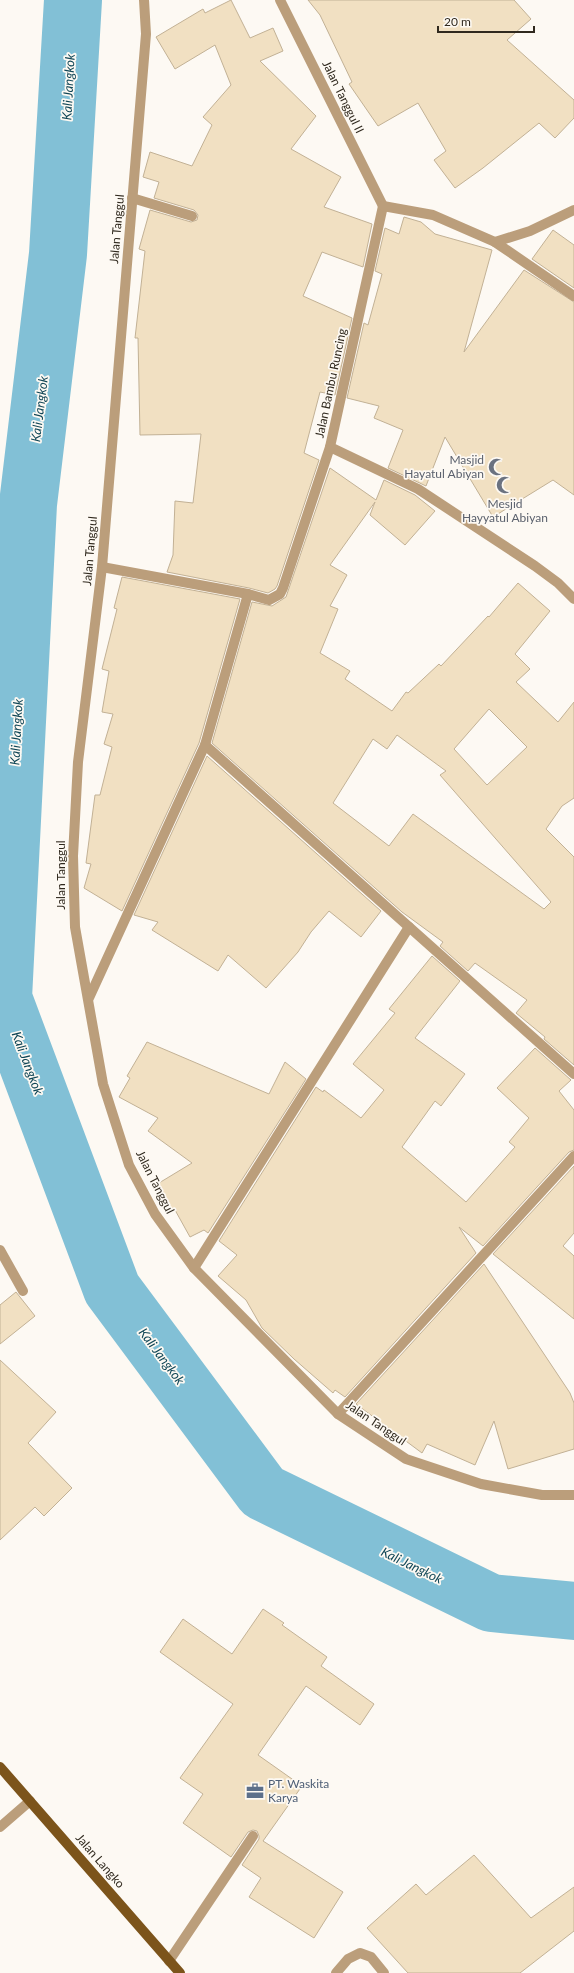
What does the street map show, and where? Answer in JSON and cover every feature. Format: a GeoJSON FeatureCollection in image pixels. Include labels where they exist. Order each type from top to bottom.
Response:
{"type":"FeatureCollection","features":[{"type":"Feature","properties":{"kind":"main road","name":"Jalan Langko"},"geometry":{"type":"LineString","coordinates":[[0,1767],[180,1973]]}},
{"type":"Feature","properties":{"kind":"street","name":"Jalan Tanggul"},"geometry":{"type":"LineString","coordinates":[[144,0],[146,34],[102,566],[78,762],[73,856],[75,927],[89,998],[103,1084],[129,1165],[155,1214],[194,1268],[338,1414],[406,1459],[481,1484],[542,1495],[574,1495]]}},
{"type":"Feature","properties":{"kind":"street","name":"Jalan Tanggul II"},"geometry":{"type":"LineString","coordinates":[[280,0],[383,206]]}},
{"type":"Feature","properties":{"kind":"street"},"geometry":{"type":"LineString","coordinates":[[132,198],[192,216]]}},
{"type":"Feature","properties":{"kind":"street"},"geometry":{"type":"LineString","coordinates":[[383,206],[433,215],[495,242],[574,296]]}},
{"type":"Feature","properties":{"kind":"street","name":"Jalan Bambu Runcing"},"geometry":{"type":"LineString","coordinates":[[383,206],[330,447],[418,488],[535,566],[558,583],[574,599]]}},
{"type":"Feature","properties":{"kind":"street"},"geometry":{"type":"LineString","coordinates":[[495,242],[530,231],[574,210]]}},
{"type":"Feature","properties":{"kind":"street"},"geometry":{"type":"LineString","coordinates":[[102,566],[248,594],[269,600],[275,598],[283,588],[330,447]]}},
{"type":"Feature","properties":{"kind":"street"},"geometry":{"type":"LineString","coordinates":[[89,998],[205,745],[248,594]]}},
{"type":"Feature","properties":{"kind":"street"},"geometry":{"type":"LineString","coordinates":[[205,745],[574,1074]]}},
{"type":"Feature","properties":{"kind":"street"},"geometry":{"type":"LineString","coordinates":[[194,1268],[409,927]]}},
{"type":"Feature","properties":{"kind":"street"},"geometry":{"type":"LineString","coordinates":[[338,1414],[574,1156]]}},
{"type":"Feature","properties":{"kind":"street"},"geometry":{"type":"LineString","coordinates":[[0,1250],[23,1290]]}},
{"type":"Feature","properties":{"kind":"street"},"geometry":{"type":"LineString","coordinates":[[0,1828],[30,1801]]}},
{"type":"Feature","properties":{"kind":"street"},"geometry":{"type":"LineString","coordinates":[[169,1960],[253,1836]]}},
{"type":"Feature","properties":{"kind":"street"},"geometry":{"type":"LineString","coordinates":[[336,1973],[348,1958],[360,1953],[371,1957],[384,1973]]}},
{"type":"Feature","properties":{"kind":"building"},"geometry":{"type":"Polygon","coordinates":[[[231,0],[250,38],[273,28],[283,51],[260,61],[316,116],[291,149],[341,177],[324,207],[372,224],[363,267],[322,252],[303,296],[352,318],[335,395],[320,392],[304,453],[319,460],[277,586],[268,593],[167,572],[173,555],[175,501],[193,503],[201,434],[140,435],[138,338],[135,338],[145,251],[139,249],[150,210],[191,222],[197,220],[198,215],[194,210],[154,198],[159,182],[143,177],[150,152],[192,166],[212,125],[203,117],[231,85],[215,45],[175,69],[156,37],[203,9],[205,13],[231,0]]]}},
{"type":"Feature","properties":{"kind":"building"},"geometry":{"type":"Polygon","coordinates":[[[308,0],[514,0],[531,19],[507,40],[574,100],[574,118],[555,138],[539,123],[483,168],[455,188],[434,160],[446,151],[418,103],[378,126],[349,84],[352,82],[320,15],[308,0]]]}},
{"type":"Feature","properties":{"kind":"building"},"geometry":{"type":"Polygon","coordinates":[[[404,217],[421,222],[435,234],[492,250],[464,352],[524,270],[574,302],[574,495],[553,480],[493,517],[445,437],[426,486],[388,468],[403,430],[374,418],[379,406],[347,398],[364,323],[368,325],[382,274],[375,271],[385,228],[399,234],[404,217]]]}},
{"type":"Feature","properties":{"kind":"building"},"geometry":{"type":"Polygon","coordinates":[[[553,230],[574,245],[574,288],[532,259],[553,230]]]}},
{"type":"Feature","properties":{"kind":"building"},"geometry":{"type":"Polygon","coordinates":[[[330,468],[376,500],[384,480],[415,495],[435,511],[405,545],[370,515],[375,502],[330,565],[347,575],[330,606],[338,609],[320,653],[350,671],[345,679],[392,711],[406,692],[408,693],[439,664],[441,666],[488,616],[489,617],[518,583],[550,611],[515,654],[530,669],[516,682],[558,722],[574,702],[574,798],[562,806],[546,829],[574,857],[574,1065],[544,1039],[545,1037],[516,1013],[527,1000],[475,963],[468,971],[440,946],[443,942],[402,912],[212,743],[252,602],[272,606],[286,597],[330,468]],[[489,709],[454,749],[487,785],[527,747],[489,709]],[[397,735],[387,749],[373,739],[333,803],[389,846],[413,814],[544,909],[551,902],[440,775],[446,771],[397,735]]]}},
{"type":"Feature","properties":{"kind":"building"},"geometry":{"type":"Polygon","coordinates":[[[122,577],[240,599],[199,743],[122,911],[84,888],[91,864],[86,863],[95,795],[100,795],[112,747],[104,744],[113,714],[102,712],[109,671],[102,669],[117,609],[114,608],[122,577]]]}},
{"type":"Feature","properties":{"kind":"building"},"geometry":{"type":"Polygon","coordinates":[[[207,756],[381,911],[361,937],[329,911],[311,932],[298,952],[266,988],[228,955],[218,971],[152,930],[158,922],[134,915],[207,756]]]}},
{"type":"Feature","properties":{"kind":"building"},"geometry":{"type":"Polygon","coordinates":[[[432,956],[460,981],[415,1038],[465,1074],[441,1106],[435,1101],[402,1147],[466,1202],[515,1147],[509,1142],[529,1118],[497,1088],[535,1048],[571,1080],[559,1091],[574,1110],[574,1150],[569,1152],[483,1246],[459,1227],[476,1253],[345,1397],[335,1390],[333,1393],[294,1359],[262,1328],[246,1300],[218,1276],[237,1255],[219,1241],[316,1087],[323,1092],[324,1090],[361,1118],[384,1090],[353,1064],[395,1013],[389,1009],[432,956]]]}},
{"type":"Feature","properties":{"kind":"building"},"geometry":{"type":"Polygon","coordinates":[[[147,1042],[269,1094],[285,1062],[306,1079],[208,1233],[204,1230],[190,1237],[175,1210],[172,1212],[154,1186],[192,1163],[148,1131],[158,1118],[119,1097],[130,1078],[127,1076],[147,1042]]]}},
{"type":"Feature","properties":{"kind":"building"},"geometry":{"type":"Polygon","coordinates":[[[574,1166],[574,1233],[563,1246],[574,1256],[574,1319],[493,1254],[574,1166]]]}},
{"type":"Feature","properties":{"kind":"building"},"geometry":{"type":"Polygon","coordinates":[[[484,1264],[570,1393],[574,1403],[574,1449],[508,1469],[494,1421],[475,1465],[427,1444],[422,1453],[356,1404],[484,1264]]]}},
{"type":"Feature","properties":{"kind":"building"},"geometry":{"type":"Polygon","coordinates":[[[16,1292],[35,1316],[0,1344],[0,1305],[16,1292]]]}},
{"type":"Feature","properties":{"kind":"building"},"geometry":{"type":"Polygon","coordinates":[[[0,1360],[56,1412],[28,1443],[72,1488],[44,1516],[35,1507],[0,1540],[0,1360]]]}},
{"type":"Feature","properties":{"kind":"building"},"geometry":{"type":"Polygon","coordinates":[[[263,1609],[284,1623],[282,1625],[327,1657],[321,1666],[374,1704],[360,1725],[306,1686],[258,1755],[302,1786],[263,1841],[343,1892],[314,1938],[249,1897],[261,1878],[242,1865],[259,1839],[257,1831],[253,1830],[248,1832],[231,1857],[183,1823],[203,1794],[180,1778],[233,1704],[160,1652],[183,1619],[232,1654],[263,1609]]]}},
{"type":"Feature","properties":{"kind":"building"},"geometry":{"type":"Polygon","coordinates":[[[474,1855],[531,1918],[574,1887],[574,1931],[520,1973],[408,1973],[367,1928],[416,1884],[426,1895],[474,1855]]]}},
{"type":"Feature","properties":{"kind":"waterway","name":"Kali Jangkok"},"geometry":{"type":"LineString","coordinates":[[73,0],[58,254],[28,504],[3,998],[112,1289],[263,1492],[491,1603],[574,1611]]}},
{"type":"Feature","properties":{"kind":"place","name":"Masjid Hayatul Abiyan"},"geometry":{"type":"Point","coordinates":[497,467]}},
{"type":"Feature","properties":{"kind":"place","name":"Mesjid Hayyatul Abiyan"},"geometry":{"type":"Point","coordinates":[505,485]}},
{"type":"Feature","properties":{"kind":"place","name":"PT. Waskita Karya"},"geometry":{"type":"Point","coordinates":[255,1791]}}]}
